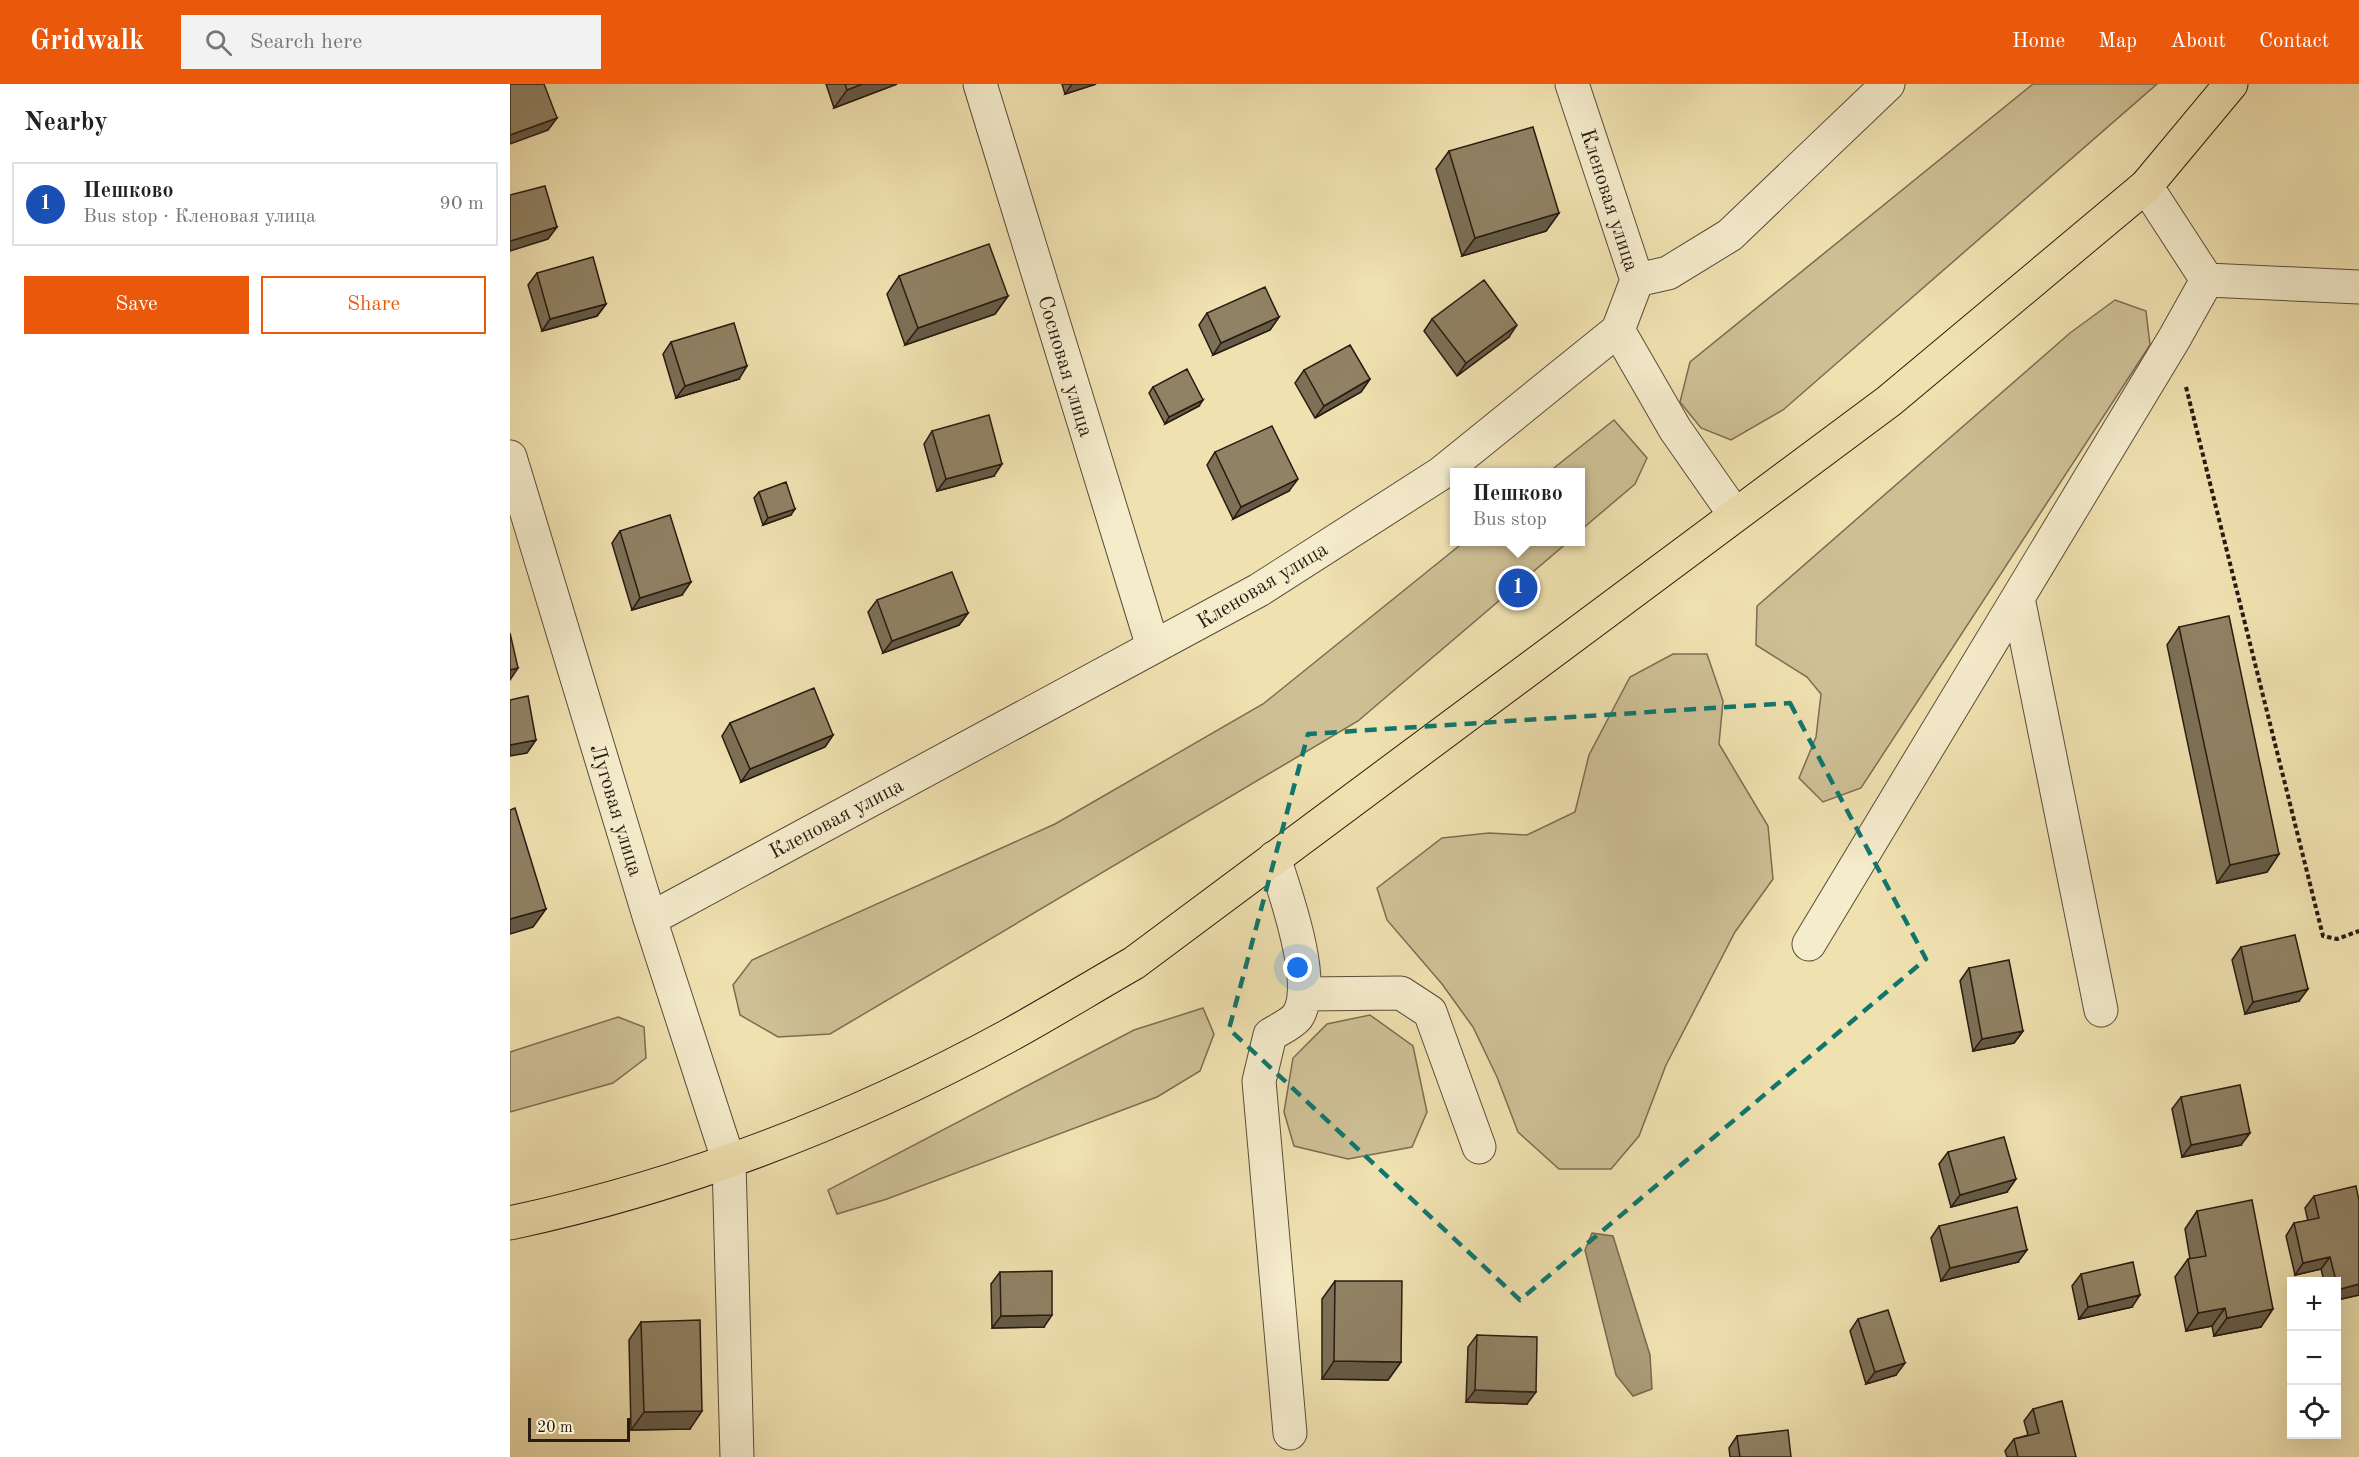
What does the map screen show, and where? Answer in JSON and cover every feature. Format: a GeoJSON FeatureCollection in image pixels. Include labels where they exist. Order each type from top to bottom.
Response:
{"type":"FeatureCollection","features":[{"type":"Feature","properties":{"kind":"highway"},"geometry":{"type":"LineString","coordinates":[[510,1223],[572,1209],[729,1162],[873,1102],[1007,1037],[1134,963],[1889,401],[2146,186],[2231,84]]}},
{"type":"Feature","properties":{"kind":"street","name":"Сосновая улица"},"geometry":{"type":"LineString","coordinates":[[980,84],[1153,647]]}},
{"type":"Feature","properties":{"kind":"street","name":"Кленовая улица"},"geometry":{"type":"LineString","coordinates":[[650,919],[1259,590],[1440,474],[1618,330],[1637,280],[1572,84]]}},
{"type":"Feature","properties":{"kind":"street"},"geometry":{"type":"LineString","coordinates":[[1637,280],[1668,273],[1730,236],[1888,84]]}},
{"type":"Feature","properties":{"kind":"street"},"geometry":{"type":"LineString","coordinates":[[2146,186],[2207,280]]}},
{"type":"Feature","properties":{"kind":"street"},"geometry":{"type":"LineString","coordinates":[[2207,280],[2359,287]]}},
{"type":"Feature","properties":{"kind":"street"},"geometry":{"type":"LineString","coordinates":[[1809,944],[2174,339],[2207,280]]}},
{"type":"Feature","properties":{"kind":"street"},"geometry":{"type":"LineString","coordinates":[[1618,330],[1675,429],[1735,515]]}},
{"type":"Feature","properties":{"kind":"street","name":"Луговая улица"},"geometry":{"type":"LineString","coordinates":[[510,457],[650,919],[729,1162],[737,1457]]}},
{"type":"Feature","properties":{"kind":"street"},"geometry":{"type":"LineString","coordinates":[[2018,598],[2102,1010]]}},
{"type":"Feature","properties":{"kind":"street"},"geometry":{"type":"LineString","coordinates":[[1274,858],[1298,931],[1304,994],[1297,1017],[1270,1035],[1259,1081],[1290,1433]]}},
{"type":"Feature","properties":{"kind":"street"},"geometry":{"type":"LineString","coordinates":[[1304,994],[1401,993],[1430,1012],[1479,1147]]}},
{"type":"Feature","properties":{"kind":"path"},"geometry":{"type":"LineString","coordinates":[[2174,339],[2323,936],[2337,939],[2359,931]]}},
{"type":"Feature","properties":{"kind":"highlighted area"},"geometry":{"type":"Polygon","coordinates":[[[1790,703],[1926,959],[1520,1300],[1229,1029],[1308,734],[1790,703]]]}},
{"type":"Feature","properties":{"kind":"shaded area"},"geometry":{"type":"Polygon","coordinates":[[[2033,84],[2157,84],[1783,410],[1731,440],[1701,428],[1680,402],[1690,362],[2033,84]]]}},
{"type":"Feature","properties":{"kind":"shaded area"},"geometry":{"type":"Polygon","coordinates":[[[2115,300],[2146,311],[2150,345],[1861,788],[1823,802],[1799,778],[1816,737],[1821,694],[1807,677],[1756,645],[1757,606],[2070,333],[2115,300]]]}},
{"type":"Feature","properties":{"kind":"shaded area"},"geometry":{"type":"Polygon","coordinates":[[[1614,420],[1647,458],[1635,484],[1585,527],[1585,468],[1554,468],[1614,420]]]}},
{"type":"Feature","properties":{"kind":"shaded area"},"geometry":{"type":"Polygon","coordinates":[[[1459,546],[1563,546],[1358,721],[830,1034],[778,1037],[740,1015],[733,985],[752,960],[1055,824],[1263,704],[1459,546]]]}},
{"type":"Feature","properties":{"kind":"shaded area"},"geometry":{"type":"Polygon","coordinates":[[[1673,654],[1707,654],[1723,701],[1719,744],[1768,826],[1773,879],[1735,932],[1666,1065],[1639,1136],[1611,1169],[1559,1169],[1518,1132],[1497,1077],[1473,1027],[1442,984],[1387,920],[1377,888],[1442,838],[1489,833],[1527,835],[1575,812],[1589,755],[1630,677],[1673,654]]]}},
{"type":"Feature","properties":{"kind":"shaded area"},"geometry":{"type":"Polygon","coordinates":[[[1203,1008],[1214,1034],[1200,1071],[1157,1097],[887,1199],[837,1214],[828,1190],[1134,1030],[1203,1008]]]}},
{"type":"Feature","properties":{"kind":"shaded area"},"geometry":{"type":"Polygon","coordinates":[[[1370,1015],[1413,1046],[1427,1112],[1412,1147],[1348,1159],[1294,1146],[1284,1112],[1293,1058],[1327,1024],[1370,1015]]]}},
{"type":"Feature","properties":{"kind":"shaded area"},"geometry":{"type":"Polygon","coordinates":[[[618,1017],[644,1027],[646,1058],[613,1083],[510,1112],[510,1052],[618,1017]]]}},
{"type":"Feature","properties":{"kind":"shaded area"},"geometry":{"type":"Polygon","coordinates":[[[1592,1233],[1613,1236],[1650,1355],[1652,1389],[1633,1396],[1616,1375],[1585,1250],[1592,1233]]]}},
{"type":"Feature","properties":{"kind":"building"},"geometry":{"type":"Polygon","coordinates":[[[510,84],[544,84],[557,118],[510,135],[510,84]]]}},
{"type":"Feature","properties":{"kind":"building"},"geometry":{"type":"Polygon","coordinates":[[[845,84],[862,84],[847,90],[845,84]]]}},
{"type":"Feature","properties":{"kind":"building"},"geometry":{"type":"Polygon","coordinates":[[[1533,127],[1559,213],[1475,238],[1449,151],[1533,127]]]}},
{"type":"Feature","properties":{"kind":"building"},"geometry":{"type":"Polygon","coordinates":[[[545,186],[557,227],[510,241],[510,195],[545,186]]]}},
{"type":"Feature","properties":{"kind":"building"},"geometry":{"type":"Polygon","coordinates":[[[989,244],[1008,296],[918,328],[899,276],[989,244]]]}},
{"type":"Feature","properties":{"kind":"building"},"geometry":{"type":"Polygon","coordinates":[[[593,257],[606,304],[550,319],[537,273],[593,257]]]}},
{"type":"Feature","properties":{"kind":"building"},"geometry":{"type":"Polygon","coordinates":[[[1484,280],[1517,325],[1466,363],[1432,319],[1484,280]]]}},
{"type":"Feature","properties":{"kind":"building"},"geometry":{"type":"Polygon","coordinates":[[[1265,287],[1279,317],[1221,343],[1207,313],[1265,287]]]}},
{"type":"Feature","properties":{"kind":"building"},"geometry":{"type":"Polygon","coordinates":[[[734,323],[747,366],[685,386],[671,342],[734,323]]]}},
{"type":"Feature","properties":{"kind":"building"},"geometry":{"type":"Polygon","coordinates":[[[1350,345],[1370,379],[1324,406],[1304,370],[1350,345]]]}},
{"type":"Feature","properties":{"kind":"building"},"geometry":{"type":"Polygon","coordinates":[[[1187,369],[1203,400],[1169,417],[1153,387],[1187,369]]]}},
{"type":"Feature","properties":{"kind":"building"},"geometry":{"type":"Polygon","coordinates":[[[989,415],[1002,464],[946,479],[932,431],[989,415]]]}},
{"type":"Feature","properties":{"kind":"building"},"geometry":{"type":"Polygon","coordinates":[[[1272,426],[1298,479],[1241,507],[1215,452],[1272,426]]]}},
{"type":"Feature","properties":{"kind":"building"},"geometry":{"type":"Polygon","coordinates":[[[786,482],[795,509],[768,518],[759,492],[786,482]]]}},
{"type":"Feature","properties":{"kind":"building"},"geometry":{"type":"Polygon","coordinates":[[[670,515],[691,582],[640,598],[620,531],[670,515]]]}},
{"type":"Feature","properties":{"kind":"building"},"geometry":{"type":"Polygon","coordinates":[[[952,572],[968,613],[892,641],[877,600],[952,572]]]}},
{"type":"Feature","properties":{"kind":"building"},"geometry":{"type":"Polygon","coordinates":[[[2229,616],[2279,854],[2230,865],[2179,627],[2229,616]]]}},
{"type":"Feature","properties":{"kind":"building"},"geometry":{"type":"Polygon","coordinates":[[[510,633],[518,668],[510,670],[510,633]]]}},
{"type":"Feature","properties":{"kind":"building"},"geometry":{"type":"Polygon","coordinates":[[[814,688],[833,735],[750,769],[730,723],[814,688]]]}},
{"type":"Feature","properties":{"kind":"building"},"geometry":{"type":"Polygon","coordinates":[[[528,696],[536,740],[510,745],[510,700],[528,696]]]}},
{"type":"Feature","properties":{"kind":"building"},"geometry":{"type":"Polygon","coordinates":[[[515,808],[546,909],[510,919],[510,810],[515,808]]]}},
{"type":"Feature","properties":{"kind":"building"},"geometry":{"type":"Polygon","coordinates":[[[2295,935],[2308,989],[2253,1002],[2241,947],[2295,935]]]}},
{"type":"Feature","properties":{"kind":"building"},"geometry":{"type":"Polygon","coordinates":[[[2009,960],[2023,1031],[1982,1039],[1969,968],[2009,960]]]}},
{"type":"Feature","properties":{"kind":"building"},"geometry":{"type":"Polygon","coordinates":[[[2240,1085],[2250,1133],[2191,1145],[2181,1097],[2240,1085]]]}},
{"type":"Feature","properties":{"kind":"building"},"geometry":{"type":"Polygon","coordinates":[[[2004,1137],[2016,1179],[1960,1195],[1948,1152],[2004,1137]]]}},
{"type":"Feature","properties":{"kind":"building"},"geometry":{"type":"Polygon","coordinates":[[[2356,1186],[2359,1201],[2359,1284],[2341,1289],[2341,1277],[2335,1277],[2330,1257],[2303,1263],[2294,1223],[2319,1218],[2314,1196],[2356,1186]]]}},
{"type":"Feature","properties":{"kind":"building"},"geometry":{"type":"Polygon","coordinates":[[[2252,1200],[2273,1309],[2227,1318],[2225,1308],[2198,1313],[2188,1259],[2206,1256],[2197,1211],[2252,1200]]]}},
{"type":"Feature","properties":{"kind":"building"},"geometry":{"type":"Polygon","coordinates":[[[2017,1207],[2027,1250],[1950,1268],[1939,1226],[2017,1207]]]}},
{"type":"Feature","properties":{"kind":"building"},"geometry":{"type":"Polygon","coordinates":[[[2133,1262],[2140,1295],[2088,1307],[2081,1274],[2133,1262]]]}},
{"type":"Feature","properties":{"kind":"building"},"geometry":{"type":"Polygon","coordinates":[[[1052,1271],[1052,1315],[1001,1316],[1000,1272],[1052,1271]]]}},
{"type":"Feature","properties":{"kind":"building"},"geometry":{"type":"Polygon","coordinates":[[[1335,1281],[1402,1281],[1401,1362],[1334,1361],[1335,1281]]]}},
{"type":"Feature","properties":{"kind":"building"},"geometry":{"type":"Polygon","coordinates":[[[1888,1310],[1905,1363],[1875,1372],[1858,1319],[1888,1310]]]}},
{"type":"Feature","properties":{"kind":"building"},"geometry":{"type":"Polygon","coordinates":[[[700,1320],[702,1411],[644,1412],[641,1322],[700,1320]]]}},
{"type":"Feature","properties":{"kind":"building"},"geometry":{"type":"Polygon","coordinates":[[[1477,1335],[1537,1337],[1536,1392],[1475,1390],[1477,1335]]]}},
{"type":"Feature","properties":{"kind":"building"},"geometry":{"type":"Polygon","coordinates":[[[2062,1401],[2076,1457],[2018,1457],[2014,1439],[2039,1433],[2033,1409],[2062,1401]]]}},
{"type":"Feature","properties":{"kind":"building"},"geometry":{"type":"Polygon","coordinates":[[[1788,1430],[1791,1457],[1740,1457],[1737,1436],[1788,1430]]]}},
{"type":"Feature","properties":{"kind":"place","name":"Пешково"},"geometry":{"type":"Point","coordinates":[1518,588]}}]}
